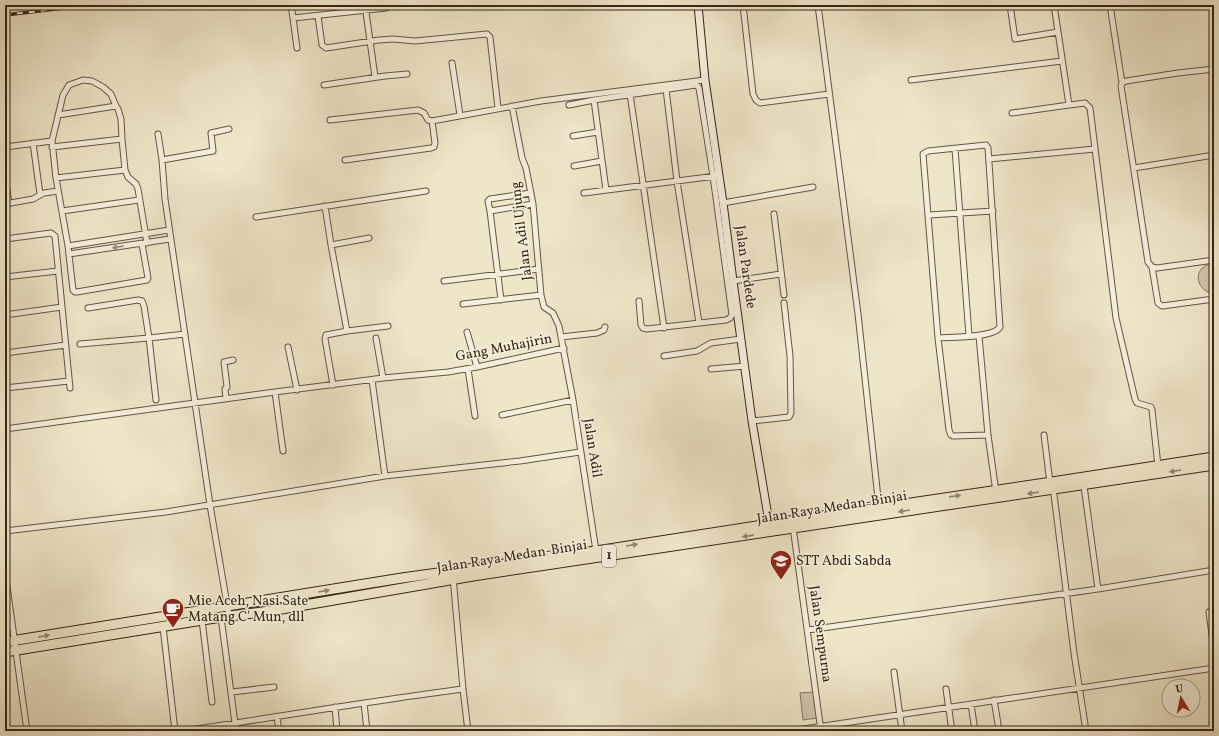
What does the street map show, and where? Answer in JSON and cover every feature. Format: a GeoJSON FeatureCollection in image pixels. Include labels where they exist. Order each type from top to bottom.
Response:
{"type":"FeatureCollection","features":[{"type":"Feature","properties":{"kind":"highway","name":"Jalan Raya Medan-Binjai"},"geometry":{"type":"LineString","coordinates":[[452,575],[596,551],[919,509],[1214,457]]}},
{"type":"Feature","properties":{"kind":"highway","name":"Jalan Raya Medan-Binjai"},"geometry":{"type":"LineString","coordinates":[[1052,485],[1084,486],[1214,465]]}},
{"type":"Feature","properties":{"kind":"highway","name":"Jalan Raya Medan-Binjai"},"geometry":{"type":"LineString","coordinates":[[793,525],[879,507],[996,495]]}},
{"type":"Feature","properties":{"kind":"highway","name":"Jalan Raya Medan-Binjai"},"geometry":{"type":"LineString","coordinates":[[10,641],[228,606],[394,584],[770,528]]}},
{"type":"Feature","properties":{"kind":"highway","name":"Jalan Raya Medan-Binjai"},"geometry":{"type":"LineString","coordinates":[[5,652],[225,616],[270,611],[394,584]]}},
{"type":"Feature","properties":{"kind":"street"},"geometry":{"type":"LineString","coordinates":[[291,5],[297,48]]}},
{"type":"Feature","properties":{"kind":"street","name":"Jalan Pardede"},"geometry":{"type":"LineString","coordinates":[[698,5],[716,176],[723,203],[742,339],[744,366],[770,528]]}},
{"type":"Feature","properties":{"kind":"street"},"geometry":{"type":"LineString","coordinates":[[743,5],[753,94],[756,100],[760,103],[829,94]]}},
{"type":"Feature","properties":{"kind":"street"},"geometry":{"type":"LineString","coordinates":[[818,5],[858,314],[879,507]]}},
{"type":"Feature","properties":{"kind":"street"},"geometry":{"type":"LineString","coordinates":[[1010,5],[1015,39],[1058,32]]}},
{"type":"Feature","properties":{"kind":"street"},"geometry":{"type":"LineString","coordinates":[[1054,5],[1069,105]]}},
{"type":"Feature","properties":{"kind":"street"},"geometry":{"type":"LineString","coordinates":[[1110,5],[1148,262],[1157,268],[1214,260]]}},
{"type":"Feature","properties":{"kind":"street"},"geometry":{"type":"LineString","coordinates":[[293,18],[318,16],[366,8],[386,8]]}},
{"type":"Feature","properties":{"kind":"street"},"geometry":{"type":"LineString","coordinates":[[366,8],[375,77]]}},
{"type":"Feature","properties":{"kind":"street"},"geometry":{"type":"LineString","coordinates":[[318,16],[322,45],[326,48],[393,39],[415,41],[487,34],[490,37],[498,108]]}},
{"type":"Feature","properties":{"kind":"street"},"geometry":{"type":"LineString","coordinates":[[911,80],[1062,61]]}},
{"type":"Feature","properties":{"kind":"street"},"geometry":{"type":"LineString","coordinates":[[452,63],[460,115]]}},
{"type":"Feature","properties":{"kind":"street"},"geometry":{"type":"LineString","coordinates":[[1122,83],[1178,73],[1214,69]]}},
{"type":"Feature","properties":{"kind":"street"},"geometry":{"type":"LineString","coordinates":[[324,85],[375,77],[407,74]]}},
{"type":"Feature","properties":{"kind":"street"},"geometry":{"type":"LineString","coordinates":[[83,80],[92,81],[107,90],[114,99],[116,106],[121,119],[125,170],[128,178],[136,184],[140,200],[145,234],[144,243],[147,280],[77,292],[73,290],[68,246],[56,178],[52,141],[66,89],[74,83],[83,80]]}},
{"type":"Feature","properties":{"kind":"street"},"geometry":{"type":"LineString","coordinates":[[330,120],[418,110],[424,112],[428,120],[432,121],[498,108],[705,80]]}},
{"type":"Feature","properties":{"kind":"street"},"geometry":{"type":"LineString","coordinates":[[569,105],[630,94],[696,85],[698,86],[716,176],[732,315],[726,320],[646,329],[641,326],[639,301]]}},
{"type":"Feature","properties":{"kind":"street"},"geometry":{"type":"LineString","coordinates":[[666,89],[677,181],[699,323]]}},
{"type":"Feature","properties":{"kind":"street"},"geometry":{"type":"LineString","coordinates":[[630,94],[664,328]]}},
{"type":"Feature","properties":{"kind":"street"},"geometry":{"type":"LineString","coordinates":[[594,100],[606,190]]}},
{"type":"Feature","properties":{"kind":"street"},"geometry":{"type":"LineString","coordinates":[[1012,112],[1085,103],[1090,108],[1116,318],[1135,399],[1138,402],[1150,407],[1152,410],[1158,466]]}},
{"type":"Feature","properties":{"kind":"street"},"geometry":{"type":"LineString","coordinates":[[58,115],[116,106]]}},
{"type":"Feature","properties":{"kind":"street","name":"Jalan Adil Ujung"},"geometry":{"type":"LineString","coordinates":[[512,106],[533,204],[541,295],[544,307],[553,313],[559,326],[564,348]]}},
{"type":"Feature","properties":{"kind":"street"},"geometry":{"type":"LineString","coordinates":[[345,160],[434,147],[435,143],[432,121]]}},
{"type":"Feature","properties":{"kind":"street"},"geometry":{"type":"LineString","coordinates":[[162,160],[213,151],[211,133],[229,129]]}},
{"type":"Feature","properties":{"kind":"street"},"geometry":{"type":"LineString","coordinates":[[573,136],[598,132]]}},
{"type":"Feature","properties":{"kind":"street"},"geometry":{"type":"LineString","coordinates":[[158,134],[170,239],[210,505],[228,606],[225,616],[236,731]]}},
{"type":"Feature","properties":{"kind":"street"},"geometry":{"type":"LineString","coordinates":[[52,147],[122,139]]}},
{"type":"Feature","properties":{"kind":"street"},"geometry":{"type":"LineString","coordinates":[[5,147],[52,141]]}},
{"type":"Feature","properties":{"kind":"street"},"geometry":{"type":"LineString","coordinates":[[34,143],[40,194]]}},
{"type":"Feature","properties":{"kind":"street"},"geometry":{"type":"LineString","coordinates":[[938,338],[978,336],[996,331],[1000,326],[989,159],[988,148],[986,145],[928,151],[924,154],[938,338],[949,430],[951,435],[954,436],[988,435]]}},
{"type":"Feature","properties":{"kind":"street"},"geometry":{"type":"LineString","coordinates":[[955,149],[969,336]]}},
{"type":"Feature","properties":{"kind":"street"},"geometry":{"type":"LineString","coordinates":[[989,159],[1095,149]]}},
{"type":"Feature","properties":{"kind":"street"},"geometry":{"type":"LineString","coordinates":[[1134,168],[1214,155]]}},
{"type":"Feature","properties":{"kind":"street"},"geometry":{"type":"LineString","coordinates":[[574,166],[602,161]]}},
{"type":"Feature","properties":{"kind":"street"},"geometry":{"type":"LineString","coordinates":[[56,178],[125,170]]}},
{"type":"Feature","properties":{"kind":"street"},"geometry":{"type":"LineString","coordinates":[[5,176],[7,204],[33,199],[40,194],[58,191]]}},
{"type":"Feature","properties":{"kind":"street"},"geometry":{"type":"LineString","coordinates":[[584,193],[716,176]]}},
{"type":"Feature","properties":{"kind":"street"},"geometry":{"type":"LineString","coordinates":[[723,203],[813,187]]}},
{"type":"Feature","properties":{"kind":"street"},"geometry":{"type":"LineString","coordinates":[[256,217],[426,191]]}},
{"type":"Feature","properties":{"kind":"street"},"geometry":{"type":"LineString","coordinates":[[501,300],[488,201],[490,199],[531,193]]}},
{"type":"Feature","properties":{"kind":"street"},"geometry":{"type":"LineString","coordinates":[[62,211],[140,200]]}},
{"type":"Feature","properties":{"kind":"street"},"geometry":{"type":"LineString","coordinates":[[490,211],[533,204]]}},
{"type":"Feature","properties":{"kind":"street"},"geometry":{"type":"LineString","coordinates":[[326,206],[331,245],[347,331]]}},
{"type":"Feature","properties":{"kind":"street"},"geometry":{"type":"LineString","coordinates":[[929,215],[993,211]]}},
{"type":"Feature","properties":{"kind":"street"},"geometry":{"type":"LineString","coordinates":[[774,214],[784,294]]}},
{"type":"Feature","properties":{"kind":"street"},"geometry":{"type":"LineString","coordinates":[[68,246],[169,230]]}},
{"type":"Feature","properties":{"kind":"street"},"geometry":{"type":"LineString","coordinates":[[5,239],[53,234],[55,238],[70,388]]}},
{"type":"Feature","properties":{"kind":"street"},"geometry":{"type":"LineString","coordinates":[[331,245],[369,238]]}},
{"type":"Feature","properties":{"kind":"street"},"geometry":{"type":"LineString","coordinates":[[69,254],[170,239]]}},
{"type":"Feature","properties":{"kind":"street"},"geometry":{"type":"LineString","coordinates":[[1152,266],[1155,295],[1158,303],[1162,306],[1214,299]]}},
{"type":"Feature","properties":{"kind":"street"},"geometry":{"type":"LineString","coordinates":[[444,281],[497,275],[539,268]]}},
{"type":"Feature","properties":{"kind":"street"},"geometry":{"type":"LineString","coordinates":[[5,277],[58,271]]}},
{"type":"Feature","properties":{"kind":"street"},"geometry":{"type":"LineString","coordinates":[[733,281],[781,274]]}},
{"type":"Feature","properties":{"kind":"street"},"geometry":{"type":"LineString","coordinates":[[463,304],[541,295]]}},
{"type":"Feature","properties":{"kind":"street"},"geometry":{"type":"LineString","coordinates":[[88,308],[138,300],[142,301],[149,338],[156,400]]}},
{"type":"Feature","properties":{"kind":"street"},"geometry":{"type":"LineString","coordinates":[[752,421],[789,417],[791,414],[790,356],[784,303]]}},
{"type":"Feature","properties":{"kind":"street"},"geometry":{"type":"LineString","coordinates":[[5,315],[62,307]]}},
{"type":"Feature","properties":{"kind":"street"},"geometry":{"type":"LineString","coordinates":[[333,385],[325,339],[326,335],[388,326]]}},
{"type":"Feature","properties":{"kind":"street","name":"Gang Muhajirin"},"geometry":{"type":"LineString","coordinates":[[561,337],[597,333],[604,330],[605,327]]}},
{"type":"Feature","properties":{"kind":"street"},"geometry":{"type":"LineString","coordinates":[[467,332],[477,367]]}},
{"type":"Feature","properties":{"kind":"street"},"geometry":{"type":"LineString","coordinates":[[80,344],[185,334]]}},
{"type":"Feature","properties":{"kind":"street"},"geometry":{"type":"LineString","coordinates":[[978,336],[996,495]]}},
{"type":"Feature","properties":{"kind":"street"},"geometry":{"type":"LineString","coordinates":[[376,338],[383,378]]}},
{"type":"Feature","properties":{"kind":"street"},"geometry":{"type":"LineString","coordinates":[[664,356],[697,351],[711,343],[742,339]]}},
{"type":"Feature","properties":{"kind":"street"},"geometry":{"type":"LineString","coordinates":[[5,353],[66,346]]}},
{"type":"Feature","properties":{"kind":"street"},"geometry":{"type":"LineString","coordinates":[[288,347],[297,390]]}},
{"type":"Feature","properties":{"kind":"street","name":"Gang Muhajirin"},"geometry":{"type":"LineString","coordinates":[[5,429],[383,378],[448,372],[564,348]]}},
{"type":"Feature","properties":{"kind":"street","name":"Jalan Adil"},"geometry":{"type":"LineString","coordinates":[[564,348],[596,551]]}},
{"type":"Feature","properties":{"kind":"street"},"geometry":{"type":"LineString","coordinates":[[226,399],[224,390],[227,387],[224,362],[233,360]]}},
{"type":"Feature","properties":{"kind":"street"},"geometry":{"type":"LineString","coordinates":[[711,369],[744,366]]}},
{"type":"Feature","properties":{"kind":"street"},"geometry":{"type":"LineString","coordinates":[[468,369],[475,416]]}},
{"type":"Feature","properties":{"kind":"street"},"geometry":{"type":"LineString","coordinates":[[372,380],[385,476]]}},
{"type":"Feature","properties":{"kind":"street"},"geometry":{"type":"LineString","coordinates":[[5,388],[69,381]]}},
{"type":"Feature","properties":{"kind":"street"},"geometry":{"type":"LineString","coordinates":[[275,392],[283,451]]}},
{"type":"Feature","properties":{"kind":"street"},"geometry":{"type":"LineString","coordinates":[[502,415],[573,400]]}},
{"type":"Feature","properties":{"kind":"street"},"geometry":{"type":"LineString","coordinates":[[1044,435],[1086,731]]}},
{"type":"Feature","properties":{"kind":"street"},"geometry":{"type":"LineString","coordinates":[[5,531],[166,512],[314,489],[385,476],[520,461],[580,452]]}},
{"type":"Feature","properties":{"kind":"street"},"geometry":{"type":"LineString","coordinates":[[1084,486],[1098,589]]}},
{"type":"Feature","properties":{"kind":"street","name":"Jalan Sempurna"},"geometry":{"type":"LineString","coordinates":[[793,525],[821,729]]}},
{"type":"Feature","properties":{"kind":"street"},"geometry":{"type":"LineString","coordinates":[[808,630],[1098,589],[1214,570]]}},
{"type":"Feature","properties":{"kind":"street"},"geometry":{"type":"LineString","coordinates":[[5,572],[10,641],[16,650],[27,731]]}},
{"type":"Feature","properties":{"kind":"street"},"geometry":{"type":"LineString","coordinates":[[452,575],[462,689],[468,731]]}},
{"type":"Feature","properties":{"kind":"street"},"geometry":{"type":"LineString","coordinates":[[1209,612],[1214,650]]}},
{"type":"Feature","properties":{"kind":"street"},"geometry":{"type":"LineString","coordinates":[[202,620],[212,702]]}},
{"type":"Feature","properties":{"kind":"street"},"geometry":{"type":"LineString","coordinates":[[163,627],[175,731]]}},
{"type":"Feature","properties":{"kind":"street"},"geometry":{"type":"LineString","coordinates":[[790,731],[821,729],[994,700],[1214,668]]}},
{"type":"Feature","properties":{"kind":"street"},"geometry":{"type":"LineString","coordinates":[[894,672],[902,731]]}},
{"type":"Feature","properties":{"kind":"street"},"geometry":{"type":"LineString","coordinates":[[232,692],[274,686]]}},
{"type":"Feature","properties":{"kind":"street"},"geometry":{"type":"LineString","coordinates":[[184,731],[462,689]]}},
{"type":"Feature","properties":{"kind":"street"},"geometry":{"type":"LineString","coordinates":[[946,689],[952,731]]}},
{"type":"Feature","properties":{"kind":"street"},"geometry":{"type":"LineString","coordinates":[[994,700],[998,724]]}},
{"type":"Feature","properties":{"kind":"street"},"geometry":{"type":"LineString","coordinates":[[364,703],[367,731]]}},
{"type":"Feature","properties":{"kind":"street"},"geometry":{"type":"LineString","coordinates":[[971,704],[975,731]]}},
{"type":"Feature","properties":{"kind":"street"},"geometry":{"type":"LineString","coordinates":[[335,707],[337,731]]}},
{"type":"Feature","properties":{"kind":"street"},"geometry":{"type":"LineString","coordinates":[[277,717],[279,731]]}},
{"type":"Feature","properties":{"kind":"shaded area"},"geometry":{"type":"Polygon","coordinates":[[[1214,263],[1214,294],[1207,292],[1202,288],[1198,278],[1202,268],[1214,263]]]}},
{"type":"Feature","properties":{"kind":"shaded area"},"geometry":{"type":"Polygon","coordinates":[[[813,692],[817,718],[803,720],[800,693],[813,692]]]}},
{"type":"Feature","properties":{"kind":"railway"},"geometry":{"type":"LineString","coordinates":[[5,15],[89,5]]}},
{"type":"Feature","properties":{"kind":"place","name":"STT Abdi Sabda"},"geometry":{"type":"Point","coordinates":[781,580]}},
{"type":"Feature","properties":{"kind":"place","name":"Mie Aceh, Nasi Sate Matang C' Mun, dll"},"geometry":{"type":"Point","coordinates":[173,628]}}]}
